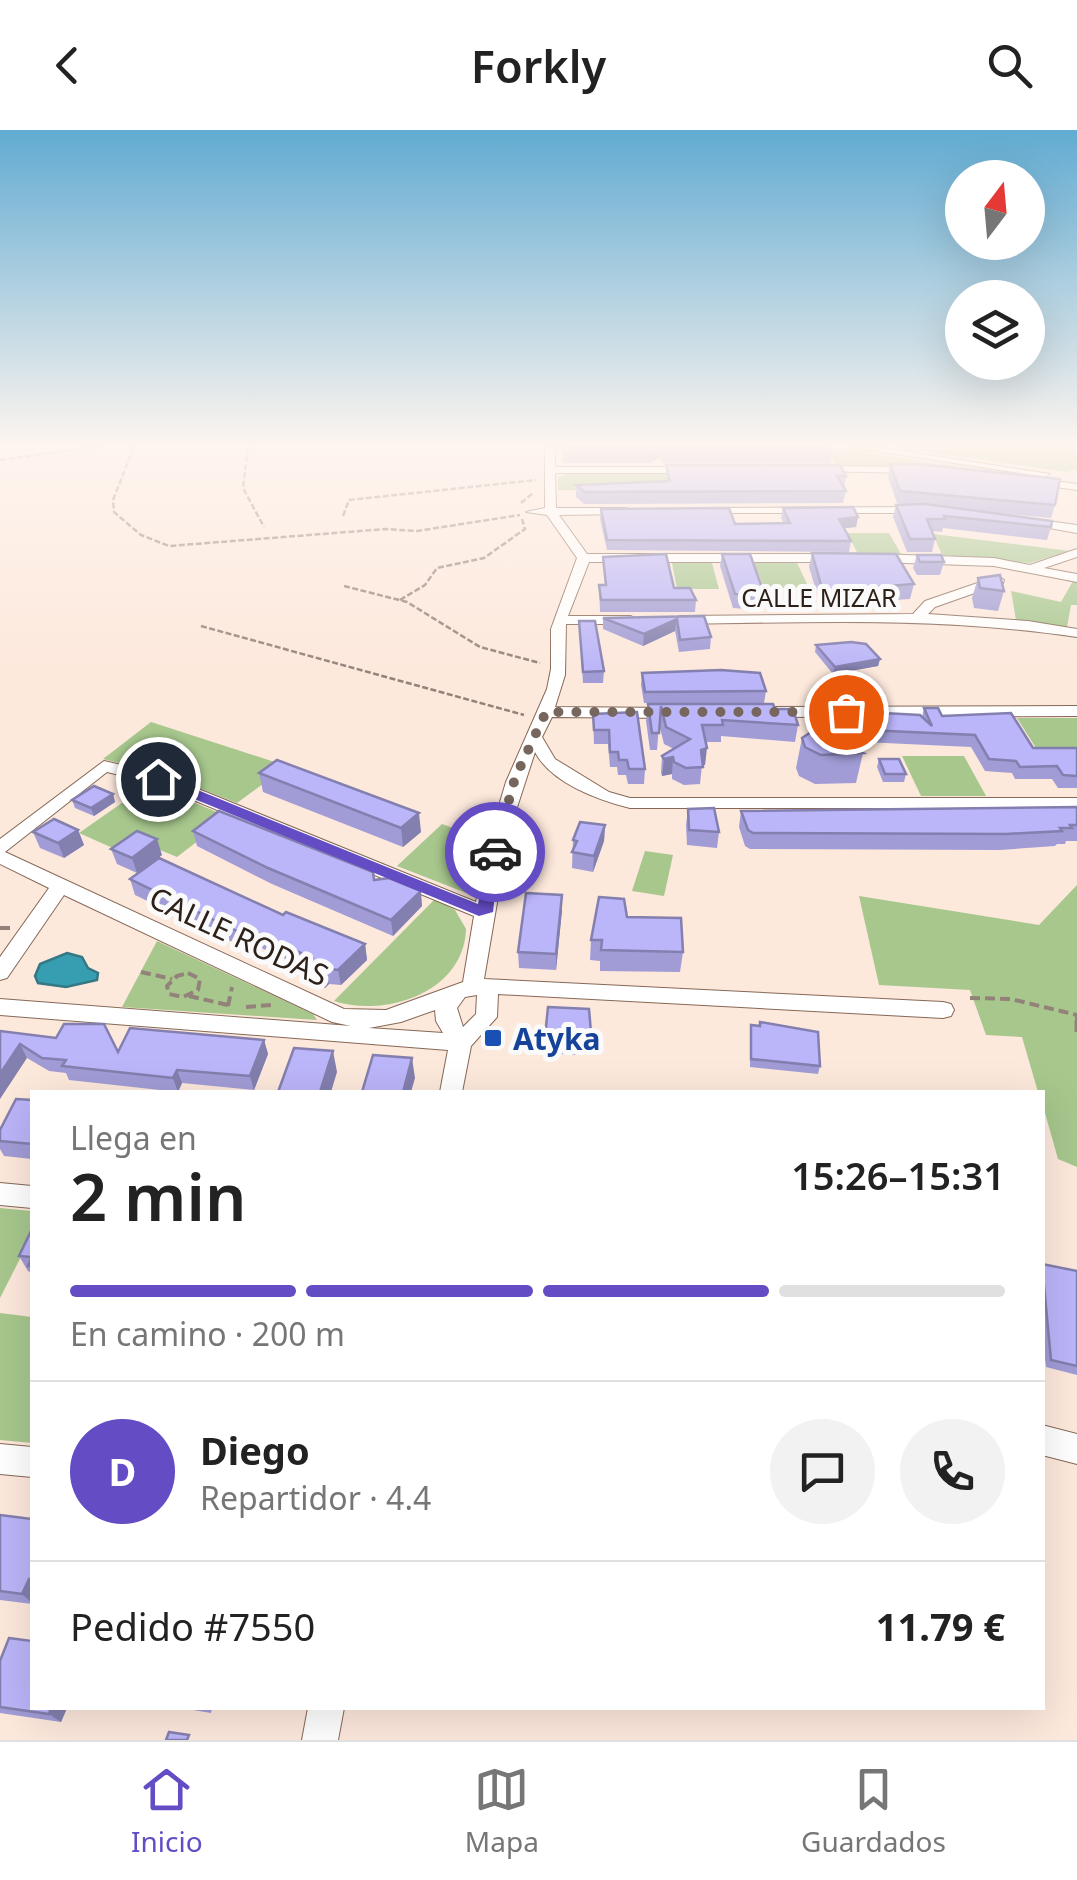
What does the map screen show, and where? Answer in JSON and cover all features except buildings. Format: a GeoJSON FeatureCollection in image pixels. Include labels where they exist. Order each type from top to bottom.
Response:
{"type":"FeatureCollection","features":[{"type":"Feature","properties":{"kind":"street"},"geometry":{"type":"LineString","coordinates":[[451,1090],[463,1034],[446,1007],[471,988],[510,796],[544,732],[560,667],[558,632],[563,608],[580,583],[582,558],[559,522]]}},
{"type":"Feature","properties":{"kind":"street"},"geometry":{"type":"LineString","coordinates":[[1032,522],[1077,529]]}},
{"type":"Feature","properties":{"kind":"street"},"geometry":{"type":"LineString","coordinates":[[915,619],[930,604],[1077,553]]}},
{"type":"Feature","properties":{"kind":"street"},"geometry":{"type":"LineString","coordinates":[[582,558],[847,558]]}},
{"type":"Feature","properties":{"kind":"street"},"geometry":{"type":"LineString","coordinates":[[866,558],[959,560],[1032,568],[1077,578]]}},
{"type":"Feature","properties":{"kind":"street","name":"CALLE MIZAR"},"geometry":{"type":"LineString","coordinates":[[561,620],[915,619],[991,621],[1077,633]]}},
{"type":"Feature","properties":{"kind":"street"},"geometry":{"type":"LineString","coordinates":[[749,712],[1077,712]]}},
{"type":"Feature","properties":{"kind":"street"},"geometry":{"type":"LineString","coordinates":[[544,732],[570,713],[691,713]]}},
{"type":"Feature","properties":{"kind":"street"},"geometry":{"type":"LineString","coordinates":[[544,732],[603,796],[630,804],[1077,803]]}},
{"type":"Feature","properties":{"kind":"street"},"geometry":{"type":"LineString","coordinates":[[0,848],[104,766],[158,779],[485,912]]}},
{"type":"Feature","properties":{"kind":"street","name":"CALLE RODAS"},"geometry":{"type":"LineString","coordinates":[[0,857],[359,1028]]}},
{"type":"Feature","properties":{"kind":"street"},"geometry":{"type":"LineString","coordinates":[[0,973],[62,885]]}},
{"type":"Feature","properties":{"kind":"street"},"geometry":{"type":"LineString","coordinates":[[0,1007],[463,1034],[486,1017],[489,997],[471,988]]}},
{"type":"Feature","properties":{"kind":"street"},"geometry":{"type":"LineString","coordinates":[[359,1028],[471,988],[944,1010]]}},
{"type":"Feature","properties":{"kind":"street"},"geometry":{"type":"LineString","coordinates":[[0,1194],[30,1197]]}},
{"type":"Feature","properties":{"kind":"street"},"geometry":{"type":"LineString","coordinates":[[1045,1441],[1077,1449]]}},
{"type":"Feature","properties":{"kind":"street"},"geometry":{"type":"LineString","coordinates":[[0,1459],[30,1462]]}},
{"type":"Feature","properties":{"kind":"street"},"geometry":{"type":"LineString","coordinates":[[320,1740],[326,1710]]}},
{"type":"Feature","properties":{"kind":"path"},"geometry":{"type":"LineString","coordinates":[[126,522],[141,535],[169,546],[385,529],[417,532],[474,522]]}},
{"type":"Feature","properties":{"kind":"path"},"geometry":{"type":"LineString","coordinates":[[261,522],[264,527]]}},
{"type":"Feature","properties":{"kind":"path"},"geometry":{"type":"LineString","coordinates":[[400,600],[425,585],[430,572],[437,568],[484,558],[526,530],[526,522]]}},
{"type":"Feature","properties":{"kind":"path"},"geometry":{"type":"LineString","coordinates":[[344,586],[400,600],[480,646],[560,667]]}},
{"type":"Feature","properties":{"kind":"path"},"geometry":{"type":"LineString","coordinates":[[202,626],[544,732]]}},
{"type":"Feature","properties":{"kind":"path"},"geometry":{"type":"LineString","coordinates":[[141,972],[172,979],[188,974],[200,979],[198,990],[189,996]]}},
{"type":"Feature","properties":{"kind":"path"},"geometry":{"type":"LineString","coordinates":[[172,979],[167,986],[169,994],[230,1007],[229,991],[240,978]]}},
{"type":"Feature","properties":{"kind":"path"},"geometry":{"type":"LineString","coordinates":[[970,998],[1026,1000],[1077,1015],[1077,1038]]}},
{"type":"Feature","properties":{"kind":"green space"},"geometry":{"type":"Polygon","coordinates":[[[847,533],[889,533],[901,554],[858,554],[847,533]]]}},
{"type":"Feature","properties":{"kind":"green space"},"geometry":{"type":"Polygon","coordinates":[[[933,534],[1070,551],[1030,563],[942,555],[933,534]]]}},
{"type":"Feature","properties":{"kind":"green space"},"geometry":{"type":"Polygon","coordinates":[[[672,563],[712,563],[719,589],[677,589],[672,563]]]}},
{"type":"Feature","properties":{"kind":"green space"},"geometry":{"type":"Polygon","coordinates":[[[754,563],[797,563],[809,588],[764,588],[754,563]]]}},
{"type":"Feature","properties":{"kind":"green space"},"geometry":{"type":"Polygon","coordinates":[[[1073,581],[1077,582],[1077,605],[1071,605],[1067,627],[1016,620],[1011,591],[1061,602],[1073,581]]]}},
{"type":"Feature","properties":{"kind":"green space"},"geometry":{"type":"Polygon","coordinates":[[[1017,718],[1077,718],[1077,755],[1041,756],[1017,718]]]}},
{"type":"Feature","properties":{"kind":"green space"},"geometry":{"type":"Polygon","coordinates":[[[151,722],[287,766],[237,803],[166,775],[103,759],[151,722]]]}},
{"type":"Feature","properties":{"kind":"green space"},"geometry":{"type":"Polygon","coordinates":[[[902,756],[964,756],[986,796],[921,796],[902,756]]]}},
{"type":"Feature","properties":{"kind":"green space"},"geometry":{"type":"Polygon","coordinates":[[[149,784],[229,817],[177,857],[131,838],[115,849],[79,833],[149,784]]]}},
{"type":"Feature","properties":{"kind":"green space"},"geometry":{"type":"Polygon","coordinates":[[[442,824],[483,839],[474,896],[397,866],[442,824]]]}},
{"type":"Feature","properties":{"kind":"green space"},"geometry":{"type":"Polygon","coordinates":[[[645,851],[673,855],[664,896],[632,891],[645,851]]]}},
{"type":"Feature","properties":{"kind":"green space"},"geometry":{"type":"Polygon","coordinates":[[[1077,885],[1077,1167],[1058,1159],[1045,1113],[1045,1090],[1037,1090],[1022,1037],[986,1035],[970,990],[879,985],[859,896],[1039,925],[1077,885]]]}},
{"type":"Feature","properties":{"kind":"green space"},"geometry":{"type":"Polygon","coordinates":[[[435,899],[455,910],[466,929],[462,951],[452,969],[419,995],[398,1002],[376,1006],[334,1001],[435,899]]]}},
{"type":"Feature","properties":{"kind":"green space"},"geometry":{"type":"Polygon","coordinates":[[[157,941],[313,1014],[317,1020],[122,1007],[157,941]]]}},
{"type":"Feature","properties":{"kind":"green space"},"geometry":{"type":"Polygon","coordinates":[[[0,1208],[30,1211],[30,1239],[0,1298],[0,1208]]]}},
{"type":"Feature","properties":{"kind":"green space"},"geometry":{"type":"Polygon","coordinates":[[[0,1313],[30,1317],[30,1443],[0,1440],[0,1313]]]}},
{"type":"Feature","properties":{"kind":"water"},"geometry":{"type":"Polygon","coordinates":[[[67,953],[82,957],[88,968],[98,973],[97,980],[66,987],[38,983],[35,976],[40,964],[67,953]]]}},
{"type":"Feature","properties":{"kind":"way so far"},"geometry":{"type":"LineString","coordinates":[[495,852],[515,778],[546,712],[846,712]]}},
{"type":"Feature","properties":{"kind":"place","name":"Atyka"},"geometry":{"type":"Point","coordinates":[493,1038]}},
{"type":"Feature","properties":{"kind":"route"},"geometry":{"type":"LineString","coordinates":[[158,779],[485,912],[495,852]]}}]}
